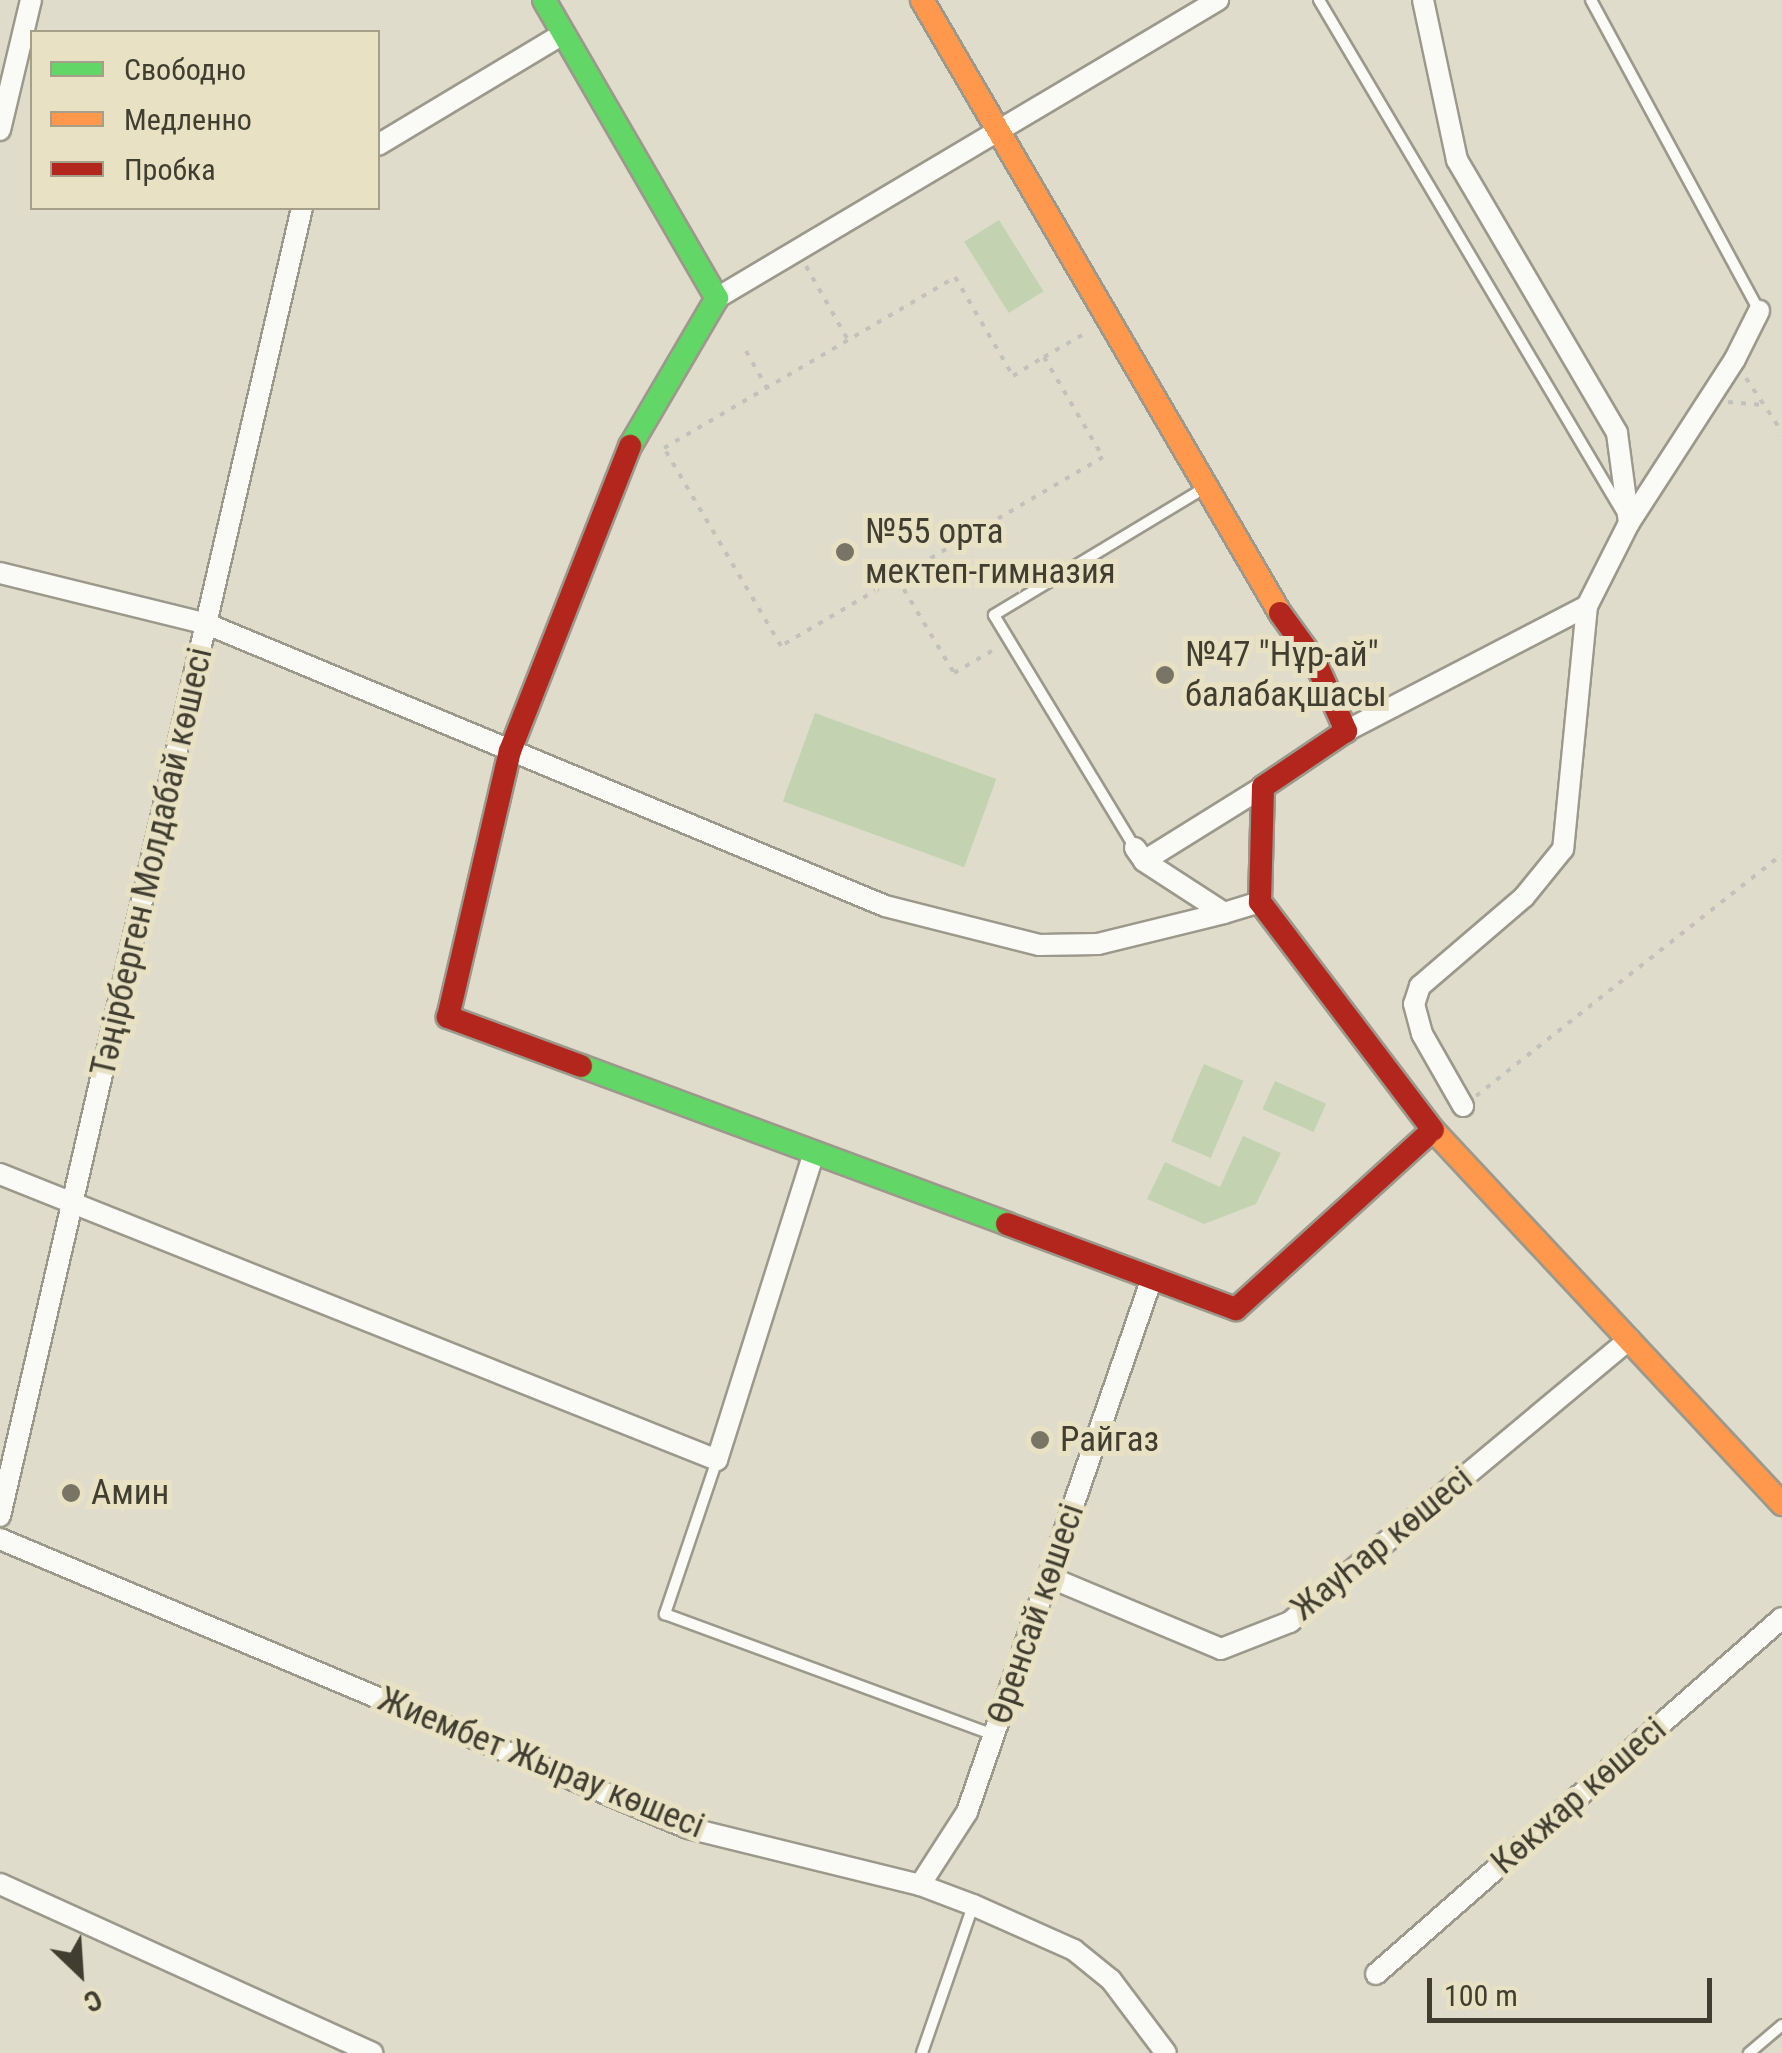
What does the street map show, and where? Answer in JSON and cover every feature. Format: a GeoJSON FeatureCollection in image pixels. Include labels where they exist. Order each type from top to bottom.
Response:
{"type":"FeatureCollection","features":[{"type":"Feature","properties":{"kind":"street"},"geometry":{"type":"LineString","coordinates":[[0,130],[31,0]]}},
{"type":"Feature","properties":{"kind":"street"},"geometry":{"type":"LineString","coordinates":[[544,0],[716,298]]}},
{"type":"Feature","properties":{"kind":"street"},"geometry":{"type":"LineString","coordinates":[[922,0],[1288,626],[1315,661],[1346,731]]}},
{"type":"Feature","properties":{"kind":"street"},"geometry":{"type":"LineString","coordinates":[[1218,0],[716,298],[636,430],[510,751],[448,1016],[1236,1309],[1433,1130]]}},
{"type":"Feature","properties":{"kind":"street"},"geometry":{"type":"LineString","coordinates":[[1423,0],[1456,160],[1617,433],[1629,524]]}},
{"type":"Feature","properties":{"kind":"street"},"geometry":{"type":"LineString","coordinates":[[380,144],[563,34]]}},
{"type":"Feature","properties":{"kind":"street","name":"Тәңірберген Молдабай көшесі"},"geometry":{"type":"LineString","coordinates":[[0,1516],[302,210]]}},
{"type":"Feature","properties":{"kind":"street"},"geometry":{"type":"LineString","coordinates":[[1463,1106],[1422,1034],[1414,1004],[1420,986],[1524,896],[1564,848],[1587,606],[1629,524],[1735,359],[1759,311]]}},
{"type":"Feature","properties":{"kind":"street"},"geometry":{"type":"LineString","coordinates":[[0,572],[207,624],[885,906],[1039,945],[1098,944],[1260,902]]}},
{"type":"Feature","properties":{"kind":"street"},"geometry":{"type":"LineString","coordinates":[[1224,913],[1140,854],[1263,787],[1346,731],[1587,606]]}},
{"type":"Feature","properties":{"kind":"street"},"geometry":{"type":"LineString","coordinates":[[1263,787],[1260,902],[1433,1130],[1782,1504]]}},
{"type":"Feature","properties":{"kind":"street"},"geometry":{"type":"LineString","coordinates":[[0,1174],[717,1460],[814,1152]]}},
{"type":"Feature","properties":{"kind":"street","name":"Өренсай көшесі"},"geometry":{"type":"LineString","coordinates":[[920,1885],[967,1812],[1152,1278]]}},
{"type":"Feature","properties":{"kind":"street","name":"ЖауҺар көшесі"},"geometry":{"type":"LineString","coordinates":[[1048,1578],[1221,1650],[1290,1622],[1630,1339]]}},
{"type":"Feature","properties":{"kind":"street","name":"Жиембет Жырау көшесі"},"geometry":{"type":"LineString","coordinates":[[0,1540],[688,1828],[920,1885],[973,1905],[1074,1950],[1111,1980],[1166,2053]]}},
{"type":"Feature","properties":{"kind":"street","name":"Көкжар көшесі"},"geometry":{"type":"LineString","coordinates":[[1376,1974],[1782,1618]]}},
{"type":"Feature","properties":{"kind":"street"},"geometry":{"type":"LineString","coordinates":[[0,1884],[372,2053]]}},
{"type":"Feature","properties":{"kind":"lane"},"geometry":{"type":"LineString","coordinates":[[1319,0],[1629,524]]}},
{"type":"Feature","properties":{"kind":"lane"},"geometry":{"type":"LineString","coordinates":[[1590,0],[1759,311]]}},
{"type":"Feature","properties":{"kind":"lane"},"geometry":{"type":"LineString","coordinates":[[1140,854],[994,615],[1206,486]]}},
{"type":"Feature","properties":{"kind":"lane"},"geometry":{"type":"LineString","coordinates":[[717,1460],[665,1614],[994,1735]]}},
{"type":"Feature","properties":{"kind":"lane"},"geometry":{"type":"LineString","coordinates":[[922,2053],[973,1905]]}},
{"type":"Feature","properties":{"kind":"lane"},"geometry":{"type":"LineString","coordinates":[[1749,2053],[1782,2025]]}},
{"type":"Feature","properties":{"kind":"path"},"geometry":{"type":"LineString","coordinates":[[797,250],[848,340]]}},
{"type":"Feature","properties":{"kind":"path"},"geometry":{"type":"LineString","coordinates":[[1044,357],[1103,457],[781,646],[664,448],[955,277],[1013,376],[1044,357],[1084,334]]}},
{"type":"Feature","properties":{"kind":"path"},"geometry":{"type":"LineString","coordinates":[[746,351],[767,388]]}},
{"type":"Feature","properties":{"kind":"path"},"geometry":{"type":"LineString","coordinates":[[1735,359],[1782,432]]}},
{"type":"Feature","properties":{"kind":"path"},"geometry":{"type":"LineString","coordinates":[[1708,400],[1763,405]]}},
{"type":"Feature","properties":{"kind":"path"},"geometry":{"type":"LineString","coordinates":[[897,578],[954,673],[1010,640]]}},
{"type":"Feature","properties":{"kind":"path"},"geometry":{"type":"LineString","coordinates":[[1463,1106],[1782,854]]}},
{"type":"Feature","properties":{"kind":"green space"},"geometry":{"type":"Polygon","coordinates":[[[999,220],[1044,291],[1009,313],[964,242],[999,220]]]}},
{"type":"Feature","properties":{"kind":"green space"},"geometry":{"type":"Polygon","coordinates":[[[815,713],[996,779],[964,867],[783,801],[815,713]]]}},
{"type":"Feature","properties":{"kind":"green space"},"geometry":{"type":"Polygon","coordinates":[[[1204,1064],[1244,1081],[1211,1158],[1171,1141],[1204,1064]]]}},
{"type":"Feature","properties":{"kind":"green space"},"geometry":{"type":"Polygon","coordinates":[[[1275,1081],[1326,1104],[1314,1132],[1262,1109],[1275,1081]]]}},
{"type":"Feature","properties":{"kind":"green space"},"geometry":{"type":"Polygon","coordinates":[[[1243,1136],[1281,1153],[1256,1204],[1204,1224],[1147,1199],[1165,1162],[1220,1187],[1243,1136]]]}},
{"type":"Feature","properties":{"kind":"traffic: fast"},"geometry":{"type":"LineString","coordinates":[[544,0],[717,298],[630,446]]}},
{"type":"Feature","properties":{"kind":"traffic: fast"},"geometry":{"type":"LineString","coordinates":[[581,1066],[1007,1224]]}},
{"type":"Feature","properties":{"kind":"traffic: slow"},"geometry":{"type":"LineString","coordinates":[[922,0],[1280,613]]}},
{"type":"Feature","properties":{"kind":"traffic: slow"},"geometry":{"type":"LineString","coordinates":[[1426,1136],[1433,1130],[1782,1504]]}},
{"type":"Feature","properties":{"kind":"traffic: jam"},"geometry":{"type":"LineString","coordinates":[[581,1066],[448,1017],[510,751],[630,446]]}},
{"type":"Feature","properties":{"kind":"traffic: jam"},"geometry":{"type":"LineString","coordinates":[[1280,613],[1315,661],[1346,731],[1263,787],[1260,902],[1433,1130]]}},
{"type":"Feature","properties":{"kind":"traffic: jam"},"geometry":{"type":"LineString","coordinates":[[1007,1224],[1236,1309],[1426,1136]]}},
{"type":"Feature","properties":{"kind":"place","name":"№55 орта мектеп-гимназия"},"geometry":{"type":"Point","coordinates":[845,552]}},
{"type":"Feature","properties":{"kind":"place","name":"№47 \"Нұр-ай\" балабақшасы"},"geometry":{"type":"Point","coordinates":[1165,675]}},
{"type":"Feature","properties":{"kind":"place","name":"Райгаз"},"geometry":{"type":"Point","coordinates":[1040,1440]}},
{"type":"Feature","properties":{"kind":"place","name":"Амин"},"geometry":{"type":"Point","coordinates":[71,1493]}}]}
